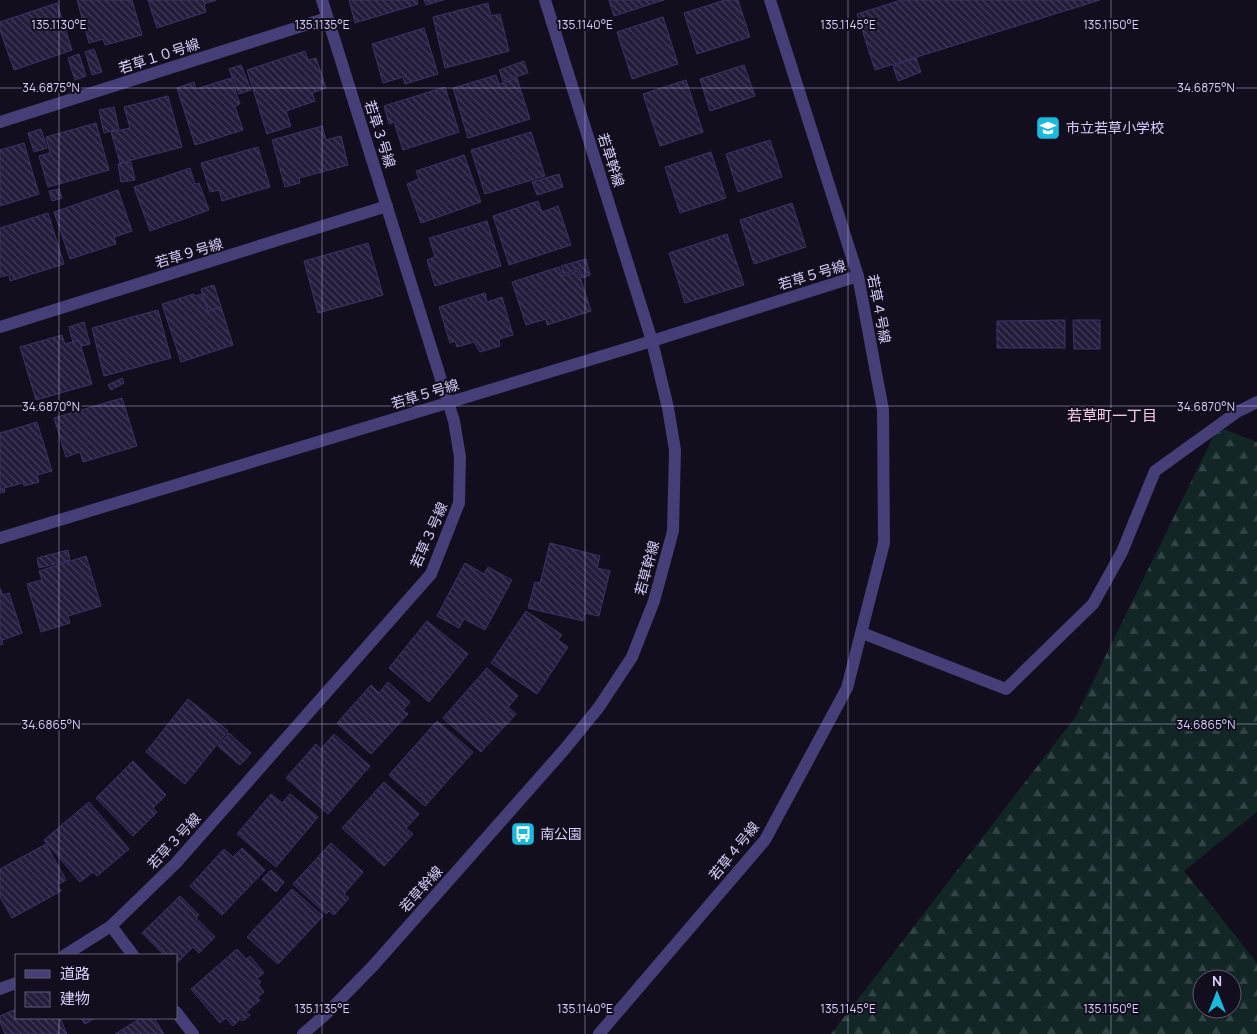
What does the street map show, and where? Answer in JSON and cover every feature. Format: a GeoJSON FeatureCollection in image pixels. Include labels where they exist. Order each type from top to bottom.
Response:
{"type":"FeatureCollection","features":[{"type":"Feature","properties":{"kind":"street","name":"若草３号線"},"geometry":{"type":"LineString","coordinates":[[67,954],[111,926],[176,863],[431,574],[459,503],[460,457],[454,421],[322,0]]}},
{"type":"Feature","properties":{"kind":"street","name":"若草幹線"},"geometry":{"type":"LineString","coordinates":[[303,1034],[327,1013],[373,966],[564,750],[599,707],[632,657],[654,601],[673,531],[675,450],[668,408],[652,341],[545,0]]}},
{"type":"Feature","properties":{"kind":"street","name":"若草４号線"},"geometry":{"type":"LineString","coordinates":[[599,1034],[765,840],[847,688],[884,543],[883,410],[858,276],[770,0]]}},
{"type":"Feature","properties":{"kind":"street","name":"若草１０号線"},"geometry":{"type":"LineString","coordinates":[[0,122],[327,18]]}},
{"type":"Feature","properties":{"kind":"street","name":"若草９号線"},"geometry":{"type":"LineString","coordinates":[[0,328],[387,206]]}},
{"type":"Feature","properties":{"kind":"street","name":"若草５号線"},"geometry":{"type":"LineString","coordinates":[[0,538],[652,341],[858,276]]}},
{"type":"Feature","properties":{"kind":"street"},"geometry":{"type":"LineString","coordinates":[[862,633],[1006,690],[1093,604],[1122,552],[1155,471],[1237,412],[1257,402]]}},
{"type":"Feature","properties":{"kind":"street"},"geometry":{"type":"LineString","coordinates":[[111,926],[132,954]]}},
{"type":"Feature","properties":{"kind":"street"},"geometry":{"type":"LineString","coordinates":[[0,989],[15,983]]}},
{"type":"Feature","properties":{"kind":"street"},"geometry":{"type":"LineString","coordinates":[[178,1015],[193,1034]]}},
{"type":"Feature","properties":{"kind":"green space"},"geometry":{"type":"Polygon","coordinates":[[[1218,427],[1257,442],[1257,812],[1184,871],[1257,963],[1257,1034],[831,1034],[1076,716],[1218,427]]]}},
{"type":"Feature","properties":{"kind":"building"},"geometry":{"type":"Polygon","coordinates":[[[77,0],[132,0],[142,35],[105,45],[103,39],[89,43],[77,0]]]}},
{"type":"Feature","properties":{"kind":"building"},"geometry":{"type":"Polygon","coordinates":[[[148,0],[216,0],[204,4],[206,12],[157,28],[148,0]]]}},
{"type":"Feature","properties":{"kind":"building"},"geometry":{"type":"Polygon","coordinates":[[[349,0],[417,0],[418,4],[355,23],[349,0]]]}},
{"type":"Feature","properties":{"kind":"building"},"geometry":{"type":"Polygon","coordinates":[[[424,0],[444,0],[426,5],[424,0]]]}},
{"type":"Feature","properties":{"kind":"building"},"geometry":{"type":"Polygon","coordinates":[[[609,0],[664,0],[614,16],[609,0]]]}},
{"type":"Feature","properties":{"kind":"building"},"geometry":{"type":"Polygon","coordinates":[[[725,0],[738,0],[750,37],[697,54],[684,13],[725,0]]]}},
{"type":"Feature","properties":{"kind":"building"},"geometry":{"type":"Polygon","coordinates":[[[901,0],[1100,0],[875,70],[857,14],[901,0]]]}},
{"type":"Feature","properties":{"kind":"building"},"geometry":{"type":"Polygon","coordinates":[[[57,3],[72,50],[14,70],[0,30],[0,22],[57,3]]]}},
{"type":"Feature","properties":{"kind":"building"},"geometry":{"type":"Polygon","coordinates":[[[488,3],[491,16],[500,14],[509,51],[445,68],[433,17],[488,3]]]}},
{"type":"Feature","properties":{"kind":"building"},"geometry":{"type":"Polygon","coordinates":[[[663,17],[678,64],[632,79],[617,32],[663,17]]]}},
{"type":"Feature","properties":{"kind":"building"},"geometry":{"type":"Polygon","coordinates":[[[424,28],[438,74],[405,84],[403,77],[383,83],[372,44],[424,28]]]}},
{"type":"Feature","properties":{"kind":"building"},"geometry":{"type":"Polygon","coordinates":[[[94,49],[102,72],[92,75],[85,52],[94,49]]]}},
{"type":"Feature","properties":{"kind":"building"},"geometry":{"type":"Polygon","coordinates":[[[305,51],[308,60],[316,58],[326,88],[312,93],[315,101],[286,111],[291,126],[267,134],[247,70],[305,51]]]}},
{"type":"Feature","properties":{"kind":"building"},"geometry":{"type":"Polygon","coordinates":[[[79,54],[86,76],[75,80],[68,58],[79,54]]]}},
{"type":"Feature","properties":{"kind":"building"},"geometry":{"type":"Polygon","coordinates":[[[916,58],[921,72],[898,81],[893,66],[916,58]]]}},
{"type":"Feature","properties":{"kind":"building"},"geometry":{"type":"Polygon","coordinates":[[[524,61],[528,73],[503,81],[499,70],[524,61]]]}},
{"type":"Feature","properties":{"kind":"building"},"geometry":{"type":"Polygon","coordinates":[[[241,65],[251,90],[239,94],[229,69],[241,65]]]}},
{"type":"Feature","properties":{"kind":"building"},"geometry":{"type":"Polygon","coordinates":[[[744,65],[755,96],[710,111],[700,79],[744,65]]]}},
{"type":"Feature","properties":{"kind":"building"},"geometry":{"type":"Polygon","coordinates":[[[496,75],[499,84],[517,78],[530,119],[468,138],[453,88],[496,75]]]}},
{"type":"Feature","properties":{"kind":"building"},"geometry":{"type":"Polygon","coordinates":[[[231,78],[240,104],[235,106],[243,130],[195,145],[177,88],[194,82],[196,89],[231,78]]]}},
{"type":"Feature","properties":{"kind":"building"},"geometry":{"type":"Polygon","coordinates":[[[686,80],[703,132],[660,146],[643,94],[686,80]]]}},
{"type":"Feature","properties":{"kind":"building"},"geometry":{"type":"Polygon","coordinates":[[[445,87],[459,132],[403,150],[394,122],[389,124],[384,106],[445,87]]]}},
{"type":"Feature","properties":{"kind":"building"},"geometry":{"type":"Polygon","coordinates":[[[168,96],[182,147],[120,163],[111,132],[130,128],[124,107],[168,96]]]}},
{"type":"Feature","properties":{"kind":"building"},"geometry":{"type":"Polygon","coordinates":[[[114,107],[119,129],[104,133],[99,110],[114,107]]]}},
{"type":"Feature","properties":{"kind":"building"},"geometry":{"type":"Polygon","coordinates":[[[96,123],[109,170],[48,187],[39,156],[50,153],[46,137],[96,123]]]}},
{"type":"Feature","properties":{"kind":"building"},"geometry":{"type":"Polygon","coordinates":[[[322,126],[326,140],[341,136],[348,165],[299,178],[300,183],[285,187],[272,140],[322,126]]]}},
{"type":"Feature","properties":{"kind":"building"},"geometry":{"type":"Polygon","coordinates":[[[41,129],[47,148],[34,152],[28,133],[41,129]]]}},
{"type":"Feature","properties":{"kind":"building"},"geometry":{"type":"Polygon","coordinates":[[[531,132],[545,176],[485,194],[471,150],[531,132]]]}},
{"type":"Feature","properties":{"kind":"building"},"geometry":{"type":"Polygon","coordinates":[[[770,140],[782,177],[738,192],[726,154],[770,140]]]}},
{"type":"Feature","properties":{"kind":"building"},"geometry":{"type":"Polygon","coordinates":[[[24,143],[39,194],[0,206],[0,150],[24,143]]]}},
{"type":"Feature","properties":{"kind":"building"},"geometry":{"type":"Polygon","coordinates":[[[258,147],[270,187],[222,201],[219,190],[210,192],[201,163],[258,147]]]}},
{"type":"Feature","properties":{"kind":"building"},"geometry":{"type":"Polygon","coordinates":[[[711,152],[726,198],[680,213],[665,167],[711,152]]]}},
{"type":"Feature","properties":{"kind":"building"},"geometry":{"type":"Polygon","coordinates":[[[464,155],[481,202],[421,223],[407,184],[419,179],[416,171],[464,155]]]}},
{"type":"Feature","properties":{"kind":"building"},"geometry":{"type":"Polygon","coordinates":[[[131,162],[135,180],[121,182],[118,164],[131,162]]]}},
{"type":"Feature","properties":{"kind":"building"},"geometry":{"type":"Polygon","coordinates":[[[190,168],[195,184],[199,183],[209,210],[150,231],[134,187],[190,168]]]}},
{"type":"Feature","properties":{"kind":"building"},"geometry":{"type":"Polygon","coordinates":[[[559,174],[563,187],[537,195],[532,182],[559,174]]]}},
{"type":"Feature","properties":{"kind":"building"},"geometry":{"type":"Polygon","coordinates":[[[59,189],[62,198],[52,201],[49,191],[59,189]]]}},
{"type":"Feature","properties":{"kind":"building"},"geometry":{"type":"Polygon","coordinates":[[[118,190],[132,231],[114,237],[116,244],[70,259],[54,212],[118,190]]]}},
{"type":"Feature","properties":{"kind":"building"},"geometry":{"type":"Polygon","coordinates":[[[538,201],[542,212],[558,206],[571,245],[509,265],[493,216],[538,201]]]}},
{"type":"Feature","properties":{"kind":"building"},"geometry":{"type":"Polygon","coordinates":[[[792,203],[806,247],[754,264],[740,220],[792,203]]]}},
{"type":"Feature","properties":{"kind":"building"},"geometry":{"type":"Polygon","coordinates":[[[48,213],[64,264],[10,281],[9,275],[0,277],[0,228],[48,213]]]}},
{"type":"Feature","properties":{"kind":"building"},"geometry":{"type":"Polygon","coordinates":[[[487,221],[501,266],[435,286],[427,260],[435,257],[429,238],[487,221]]]}},
{"type":"Feature","properties":{"kind":"building"},"geometry":{"type":"Polygon","coordinates":[[[727,234],[744,285],[685,303],[669,253],[727,234]]]}},
{"type":"Feature","properties":{"kind":"building"},"geometry":{"type":"Polygon","coordinates":[[[368,243],[383,295],[318,313],[304,261],[368,243]]]}},
{"type":"Feature","properties":{"kind":"building"},"geometry":{"type":"Polygon","coordinates":[[[586,259],[590,275],[582,278],[579,269],[563,274],[561,266],[586,259]]]}},
{"type":"Feature","properties":{"kind":"building"},"geometry":{"type":"Polygon","coordinates":[[[559,267],[562,276],[578,271],[591,311],[547,325],[546,319],[526,325],[512,282],[559,267]]]}},
{"type":"Feature","properties":{"kind":"building"},"geometry":{"type":"Polygon","coordinates":[[[214,285],[221,307],[208,311],[201,289],[214,285]]]}},
{"type":"Feature","properties":{"kind":"building"},"geometry":{"type":"Polygon","coordinates":[[[485,293],[487,302],[502,297],[513,335],[499,339],[500,346],[480,352],[474,342],[457,347],[455,341],[450,343],[439,307],[485,293]]]}},
{"type":"Feature","properties":{"kind":"building"},"geometry":{"type":"Polygon","coordinates":[[[194,294],[195,296],[202,294],[208,311],[221,307],[233,345],[181,362],[162,304],[194,294]]]}},
{"type":"Feature","properties":{"kind":"building"},"geometry":{"type":"Polygon","coordinates":[[[158,310],[171,358],[104,376],[92,328],[158,310]]]}},
{"type":"Feature","properties":{"kind":"building"},"geometry":{"type":"Polygon","coordinates":[[[1065,320],[1065,348],[997,348],[997,321],[1065,320]]]}},
{"type":"Feature","properties":{"kind":"building"},"geometry":{"type":"Polygon","coordinates":[[[1073,320],[1100,320],[1100,349],[1074,349],[1073,320]]]}},
{"type":"Feature","properties":{"kind":"building"},"geometry":{"type":"Polygon","coordinates":[[[84,322],[90,344],[81,346],[79,340],[73,342],[69,327],[84,322]]]}},
{"type":"Feature","properties":{"kind":"building"},"geometry":{"type":"Polygon","coordinates":[[[62,335],[65,344],[79,340],[92,384],[36,400],[20,347],[62,335]]]}},
{"type":"Feature","properties":{"kind":"building"},"geometry":{"type":"Polygon","coordinates":[[[122,378],[124,383],[111,390],[108,385],[122,378]]]}},
{"type":"Feature","properties":{"kind":"building"},"geometry":{"type":"Polygon","coordinates":[[[122,398],[137,446],[83,462],[80,452],[66,457],[54,418],[122,398]]]}},
{"type":"Feature","properties":{"kind":"building"},"geometry":{"type":"Polygon","coordinates":[[[37,422],[52,471],[37,475],[39,482],[24,486],[23,483],[4,488],[5,492],[0,493],[0,433],[37,422]]]}},
{"type":"Feature","properties":{"kind":"building"},"geometry":{"type":"Polygon","coordinates":[[[550,543],[600,556],[597,568],[610,571],[599,616],[585,613],[583,621],[528,608],[535,582],[540,583],[550,543]]]}},
{"type":"Feature","properties":{"kind":"building"},"geometry":{"type":"Polygon","coordinates":[[[68,550],[70,560],[39,568],[37,558],[68,550]]]}},
{"type":"Feature","properties":{"kind":"building"},"geometry":{"type":"Polygon","coordinates":[[[86,556],[101,606],[68,616],[70,623],[41,632],[27,584],[42,580],[39,571],[86,556]]]}},
{"type":"Feature","properties":{"kind":"building"},"geometry":{"type":"Polygon","coordinates":[[[465,563],[484,574],[488,567],[512,580],[485,630],[464,619],[459,628],[437,616],[465,563]]]}},
{"type":"Feature","properties":{"kind":"building"},"geometry":{"type":"Polygon","coordinates":[[[0,588],[3,595],[9,593],[22,633],[2,640],[3,644],[0,645],[0,588]]]}},
{"type":"Feature","properties":{"kind":"building"},"geometry":{"type":"Polygon","coordinates":[[[526,611],[562,635],[558,640],[568,647],[537,694],[491,663],[526,611]]]}},
{"type":"Feature","properties":{"kind":"building"},"geometry":{"type":"Polygon","coordinates":[[[427,621],[468,654],[429,702],[389,668],[427,621]]]}},
{"type":"Feature","properties":{"kind":"building"},"geometry":{"type":"Polygon","coordinates":[[[487,668],[518,696],[508,707],[516,714],[481,752],[443,718],[487,668]]]}},
{"type":"Feature","properties":{"kind":"building"},"geometry":{"type":"Polygon","coordinates":[[[388,682],[410,702],[403,710],[408,714],[371,754],[337,723],[371,685],[379,693],[388,682]]]}},
{"type":"Feature","properties":{"kind":"building"},"geometry":{"type":"Polygon","coordinates":[[[188,699],[228,731],[185,784],[146,752],[188,699]]]}},
{"type":"Feature","properties":{"kind":"building"},"geometry":{"type":"Polygon","coordinates":[[[437,721],[473,752],[425,806],[389,775],[437,721]]]}},
{"type":"Feature","properties":{"kind":"building"},"geometry":{"type":"Polygon","coordinates":[[[229,733],[251,753],[240,765],[218,746],[229,733]]]}},
{"type":"Feature","properties":{"kind":"building"},"geometry":{"type":"Polygon","coordinates":[[[334,734],[370,766],[328,814],[286,778],[316,744],[321,749],[334,734]]]}},
{"type":"Feature","properties":{"kind":"building"},"geometry":{"type":"Polygon","coordinates":[[[133,761],[166,795],[153,808],[157,812],[133,836],[96,798],[133,761]]]}},
{"type":"Feature","properties":{"kind":"building"},"geometry":{"type":"Polygon","coordinates":[[[384,782],[419,814],[406,828],[413,834],[384,866],[342,828],[384,782]]]}},
{"type":"Feature","properties":{"kind":"building"},"geometry":{"type":"Polygon","coordinates":[[[271,794],[282,803],[290,794],[318,817],[276,867],[237,834],[271,794]]]}},
{"type":"Feature","properties":{"kind":"building"},"geometry":{"type":"Polygon","coordinates":[[[89,802],[129,849],[97,876],[93,872],[80,882],[44,840],[89,802]]]}},
{"type":"Feature","properties":{"kind":"building"},"geometry":{"type":"Polygon","coordinates":[[[331,843],[363,872],[344,894],[349,898],[334,915],[329,911],[326,914],[293,884],[331,843]]]}},
{"type":"Feature","properties":{"kind":"building"},"geometry":{"type":"Polygon","coordinates":[[[46,844],[66,880],[57,885],[61,891],[12,918],[0,897],[0,869],[46,844]]]}},
{"type":"Feature","properties":{"kind":"building"},"geometry":{"type":"Polygon","coordinates":[[[242,848],[265,870],[222,915],[190,886],[224,849],[233,857],[242,848]]]}},
{"type":"Feature","properties":{"kind":"building"},"geometry":{"type":"Polygon","coordinates":[[[271,870],[284,882],[276,892],[262,879],[271,870]]]}},
{"type":"Feature","properties":{"kind":"building"},"geometry":{"type":"Polygon","coordinates":[[[292,889],[323,916],[278,964],[247,937],[292,889]]]}},
{"type":"Feature","properties":{"kind":"building"},"geometry":{"type":"Polygon","coordinates":[[[180,896],[199,915],[196,918],[215,937],[199,953],[193,947],[178,962],[178,954],[163,954],[142,933],[180,896]]]}},
{"type":"Feature","properties":{"kind":"building"},"geometry":{"type":"Polygon","coordinates":[[[237,949],[246,959],[250,956],[264,973],[257,978],[261,982],[258,984],[264,992],[257,998],[260,1000],[246,1012],[250,1015],[243,1021],[240,1019],[233,1026],[226,1018],[220,1023],[191,989],[237,949]]]}},
{"type":"Feature","properties":{"kind":"building"},"geometry":{"type":"Polygon","coordinates":[[[15,1009],[15,1019],[60,1019],[67,1034],[5,1034],[0,1022],[0,1016],[15,1009]]]}},
{"type":"Feature","properties":{"kind":"building"},"geometry":{"type":"Polygon","coordinates":[[[82,1019],[93,1019],[85,1024],[82,1019]]]}},
{"type":"Feature","properties":{"kind":"building"},"geometry":{"type":"Polygon","coordinates":[[[139,1019],[155,1019],[164,1034],[115,1034],[139,1019]]]}},
{"type":"Feature","properties":{"kind":"place","name":"市立若草小学校"},"geometry":{"type":"Point","coordinates":[1048,128]}},
{"type":"Feature","properties":{"kind":"place","name":"南公園"},"geometry":{"type":"Point","coordinates":[523,834]}},
{"type":"Feature","properties":{"kind":"district","name":"若草町一丁目"},"geometry":{"type":"Point","coordinates":[1112,416]}}]}
